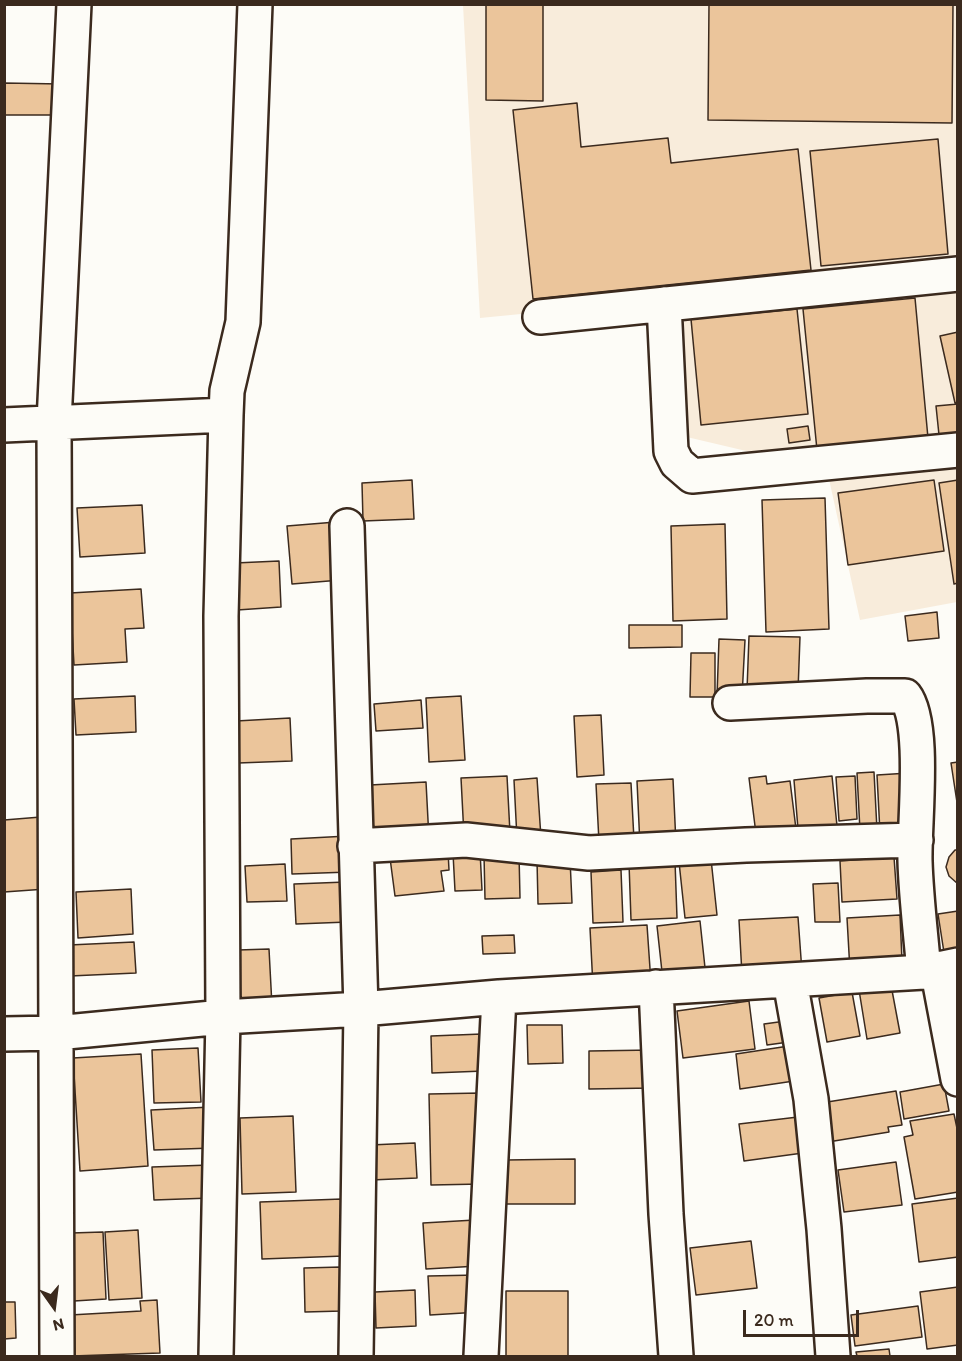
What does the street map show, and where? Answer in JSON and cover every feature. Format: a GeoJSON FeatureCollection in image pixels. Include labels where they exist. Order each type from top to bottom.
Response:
{"type":"FeatureCollection","features":[{"type":"Feature","properties":{"kind":"street"},"geometry":{"type":"LineString","coordinates":[[57,1356],[54,422],[74,4]]}},
{"type":"Feature","properties":{"kind":"street"},"geometry":{"type":"LineString","coordinates":[[216,1356],[223,1017],[221,616],[226,391],[243,322],[255,4]]}},
{"type":"Feature","properties":{"kind":"street"},"geometry":{"type":"LineString","coordinates":[[540,317],[957,274]]}},
{"type":"Feature","properties":{"kind":"street"},"geometry":{"type":"LineString","coordinates":[[664,303],[671,451],[677,463],[692,476],[957,450]]}},
{"type":"Feature","properties":{"kind":"street"},"geometry":{"type":"LineString","coordinates":[[4,425],[226,415]]}},
{"type":"Feature","properties":{"kind":"street"},"geometry":{"type":"LineString","coordinates":[[346,526],[361,1009],[356,1356]]}},
{"type":"Feature","properties":{"kind":"street"},"geometry":{"type":"LineString","coordinates":[[730,704],[867,696],[905,696],[911,704],[914,714],[917,779],[915,860],[940,968],[957,1079]]}},
{"type":"Feature","properties":{"kind":"street"},"geometry":{"type":"LineString","coordinates":[[355,846],[466,840],[589,853],[916,840]]}},
{"type":"Feature","properties":{"kind":"street"},"geometry":{"type":"LineString","coordinates":[[4,1034],[56,1033],[223,1017],[656,987],[790,981],[940,968]]}},
{"type":"Feature","properties":{"kind":"street"},"geometry":{"type":"LineString","coordinates":[[790,981],[812,1111],[824,1229],[833,1356]]}},
{"type":"Feature","properties":{"kind":"street"},"geometry":{"type":"LineString","coordinates":[[656,987],[666,1214],[676,1356]]}},
{"type":"Feature","properties":{"kind":"street"},"geometry":{"type":"LineString","coordinates":[[481,1356],[499,997]]}},
{"type":"Feature","properties":{"kind":"shaded area"},"geometry":{"type":"Polygon","coordinates":[[[463,5],[957,5],[957,602],[860,620],[827,470],[657,430],[644,302],[480,318],[463,5]]]}},
{"type":"Feature","properties":{"kind":"building"},"geometry":{"type":"Polygon","coordinates":[[[486,4],[543,4],[543,101],[486,100],[486,4]]]}},
{"type":"Feature","properties":{"kind":"building"},"geometry":{"type":"Polygon","coordinates":[[[709,4],[953,4],[952,123],[708,120],[709,4]]]}},
{"type":"Feature","properties":{"kind":"building"},"geometry":{"type":"Polygon","coordinates":[[[4,83],[61,84],[61,115],[4,115],[4,83]]]}},
{"type":"Feature","properties":{"kind":"building"},"geometry":{"type":"Polygon","coordinates":[[[577,103],[581,147],[668,138],[671,163],[798,149],[811,270],[533,299],[513,110],[577,103]]]}},
{"type":"Feature","properties":{"kind":"building"},"geometry":{"type":"Polygon","coordinates":[[[938,139],[948,254],[821,266],[810,151],[938,139]]]}},
{"type":"Feature","properties":{"kind":"building"},"geometry":{"type":"Polygon","coordinates":[[[915,298],[928,438],[817,450],[803,309],[915,298]]]}},
{"type":"Feature","properties":{"kind":"building"},"geometry":{"type":"Polygon","coordinates":[[[797,309],[808,414],[701,425],[691,319],[797,309]]]}},
{"type":"Feature","properties":{"kind":"building"},"geometry":{"type":"Polygon","coordinates":[[[958,332],[958,402],[955,403],[940,336],[958,332]]]}},
{"type":"Feature","properties":{"kind":"building"},"geometry":{"type":"Polygon","coordinates":[[[958,404],[958,433],[939,435],[936,406],[958,404]]]}},
{"type":"Feature","properties":{"kind":"building"},"geometry":{"type":"Polygon","coordinates":[[[808,426],[810,440],[789,443],[787,429],[808,426]]]}},
{"type":"Feature","properties":{"kind":"building"},"geometry":{"type":"Polygon","coordinates":[[[412,480],[414,519],[363,521],[362,483],[412,480]]]}},
{"type":"Feature","properties":{"kind":"building"},"geometry":{"type":"Polygon","coordinates":[[[934,480],[944,551],[848,565],[838,493],[934,480]]]}},
{"type":"Feature","properties":{"kind":"building"},"geometry":{"type":"Polygon","coordinates":[[[958,480],[958,583],[954,584],[939,483],[958,480]]]}},
{"type":"Feature","properties":{"kind":"building"},"geometry":{"type":"Polygon","coordinates":[[[825,498],[829,629],[766,632],[762,500],[825,498]]]}},
{"type":"Feature","properties":{"kind":"building"},"geometry":{"type":"Polygon","coordinates":[[[142,505],[145,553],[80,557],[77,508],[142,505]]]}},
{"type":"Feature","properties":{"kind":"building"},"geometry":{"type":"Polygon","coordinates":[[[336,522],[341,580],[292,584],[287,526],[336,522]]]}},
{"type":"Feature","properties":{"kind":"building"},"geometry":{"type":"Polygon","coordinates":[[[725,524],[727,619],[673,621],[671,526],[725,524]]]}},
{"type":"Feature","properties":{"kind":"building"},"geometry":{"type":"Polygon","coordinates":[[[279,561],[281,607],[237,610],[235,563],[279,561]]]}},
{"type":"Feature","properties":{"kind":"building"},"geometry":{"type":"Polygon","coordinates":[[[141,589],[144,628],[125,629],[127,662],[74,665],[70,593],[141,589]]]}},
{"type":"Feature","properties":{"kind":"building"},"geometry":{"type":"Polygon","coordinates":[[[937,612],[939,638],[908,641],[905,616],[937,612]]]}},
{"type":"Feature","properties":{"kind":"building"},"geometry":{"type":"Polygon","coordinates":[[[629,625],[682,625],[682,647],[629,648],[629,625]]]}},
{"type":"Feature","properties":{"kind":"building"},"geometry":{"type":"Polygon","coordinates":[[[749,636],[800,637],[798,691],[747,690],[749,636]]]}},
{"type":"Feature","properties":{"kind":"building"},"geometry":{"type":"Polygon","coordinates":[[[719,639],[745,640],[742,697],[717,696],[719,639]]]}},
{"type":"Feature","properties":{"kind":"building"},"geometry":{"type":"Polygon","coordinates":[[[691,653],[715,653],[715,697],[690,697],[691,653]]]}},
{"type":"Feature","properties":{"kind":"building"},"geometry":{"type":"Polygon","coordinates":[[[135,696],[136,732],[76,735],[74,699],[135,696]]]}},
{"type":"Feature","properties":{"kind":"building"},"geometry":{"type":"Polygon","coordinates":[[[461,696],[465,760],[429,762],[426,698],[461,696]]]}},
{"type":"Feature","properties":{"kind":"building"},"geometry":{"type":"Polygon","coordinates":[[[421,700],[423,728],[376,731],[374,704],[421,700]]]}},
{"type":"Feature","properties":{"kind":"building"},"geometry":{"type":"Polygon","coordinates":[[[601,715],[604,775],[577,777],[574,716],[601,715]]]}},
{"type":"Feature","properties":{"kind":"building"},"geometry":{"type":"Polygon","coordinates":[[[290,718],[292,761],[238,763],[236,721],[290,718]]]}},
{"type":"Feature","properties":{"kind":"building"},"geometry":{"type":"Polygon","coordinates":[[[958,762],[958,809],[951,763],[958,762]]]}},
{"type":"Feature","properties":{"kind":"building"},"geometry":{"type":"Polygon","coordinates":[[[874,772],[877,830],[860,831],[857,773],[874,772]]]}},
{"type":"Feature","properties":{"kind":"building"},"geometry":{"type":"Polygon","coordinates":[[[909,773],[912,831],[880,833],[877,775],[909,773]]]}},
{"type":"Feature","properties":{"kind":"building"},"geometry":{"type":"Polygon","coordinates":[[[507,776],[510,833],[464,836],[461,778],[507,776]]]}},
{"type":"Feature","properties":{"kind":"building"},"geometry":{"type":"Polygon","coordinates":[[[766,776],[767,784],[790,781],[796,829],[756,834],[749,778],[766,776]]]}},
{"type":"Feature","properties":{"kind":"building"},"geometry":{"type":"Polygon","coordinates":[[[832,776],[837,826],[798,829],[794,780],[832,776]]]}},
{"type":"Feature","properties":{"kind":"building"},"geometry":{"type":"Polygon","coordinates":[[[855,776],[857,819],[839,821],[836,777],[855,776]]]}},
{"type":"Feature","properties":{"kind":"building"},"geometry":{"type":"Polygon","coordinates":[[[537,778],[541,838],[517,839],[514,780],[537,778]]]}},
{"type":"Feature","properties":{"kind":"building"},"geometry":{"type":"Polygon","coordinates":[[[673,779],[676,844],[640,846],[637,781],[673,779]]]}},
{"type":"Feature","properties":{"kind":"building"},"geometry":{"type":"Polygon","coordinates":[[[426,782],[429,839],[373,843],[370,785],[426,782]]]}},
{"type":"Feature","properties":{"kind":"building"},"geometry":{"type":"Polygon","coordinates":[[[631,783],[634,840],[599,842],[596,784],[631,783]]]}},
{"type":"Feature","properties":{"kind":"building"},"geometry":{"type":"Polygon","coordinates":[[[41,817],[46,889],[4,892],[4,820],[41,817]]]}},
{"type":"Feature","properties":{"kind":"building"},"geometry":{"type":"Polygon","coordinates":[[[348,836],[350,872],[292,874],[291,839],[348,836]]]}},
{"type":"Feature","properties":{"kind":"building"},"geometry":{"type":"Polygon","coordinates":[[[955,850],[958,850],[958,884],[949,876],[946,867],[949,857],[955,850]]]}},
{"type":"Feature","properties":{"kind":"building"},"geometry":{"type":"Polygon","coordinates":[[[448,851],[449,870],[441,871],[444,891],[395,896],[390,858],[448,851]]]}},
{"type":"Feature","properties":{"kind":"building"},"geometry":{"type":"Polygon","coordinates":[[[480,851],[482,890],[455,891],[453,853],[480,851]]]}},
{"type":"Feature","properties":{"kind":"building"},"geometry":{"type":"Polygon","coordinates":[[[519,854],[520,898],[485,899],[484,855],[519,854]]]}},
{"type":"Feature","properties":{"kind":"building"},"geometry":{"type":"Polygon","coordinates":[[[894,857],[897,899],[842,902],[840,861],[894,857]]]}},
{"type":"Feature","properties":{"kind":"building"},"geometry":{"type":"Polygon","coordinates":[[[570,859],[572,903],[538,904],[537,860],[570,859]]]}},
{"type":"Feature","properties":{"kind":"building"},"geometry":{"type":"Polygon","coordinates":[[[711,859],[717,915],[685,918],[679,862],[711,859]]]}},
{"type":"Feature","properties":{"kind":"building"},"geometry":{"type":"Polygon","coordinates":[[[675,861],[677,918],[631,920],[629,863],[675,861]]]}},
{"type":"Feature","properties":{"kind":"building"},"geometry":{"type":"Polygon","coordinates":[[[285,864],[287,901],[247,902],[245,866],[285,864]]]}},
{"type":"Feature","properties":{"kind":"building"},"geometry":{"type":"Polygon","coordinates":[[[621,870],[623,922],[593,923],[591,872],[621,870]]]}},
{"type":"Feature","properties":{"kind":"building"},"geometry":{"type":"Polygon","coordinates":[[[346,882],[348,922],[296,924],[294,884],[346,882]]]}},
{"type":"Feature","properties":{"kind":"building"},"geometry":{"type":"Polygon","coordinates":[[[838,883],[840,922],[815,922],[813,884],[838,883]]]}},
{"type":"Feature","properties":{"kind":"building"},"geometry":{"type":"Polygon","coordinates":[[[131,889],[133,934],[78,938],[76,892],[131,889]]]}},
{"type":"Feature","properties":{"kind":"building"},"geometry":{"type":"Polygon","coordinates":[[[958,911],[958,957],[945,959],[938,914],[958,911]]]}},
{"type":"Feature","properties":{"kind":"building"},"geometry":{"type":"Polygon","coordinates":[[[900,915],[902,961],[850,971],[847,918],[900,915]]]}},
{"type":"Feature","properties":{"kind":"building"},"geometry":{"type":"Polygon","coordinates":[[[798,917],[802,972],[742,975],[739,920],[798,917]]]}},
{"type":"Feature","properties":{"kind":"building"},"geometry":{"type":"Polygon","coordinates":[[[700,921],[706,977],[663,981],[657,926],[700,921]]]}},
{"type":"Feature","properties":{"kind":"building"},"geometry":{"type":"Polygon","coordinates":[[[647,925],[651,983],[593,987],[590,928],[647,925]]]}},
{"type":"Feature","properties":{"kind":"building"},"geometry":{"type":"Polygon","coordinates":[[[514,935],[515,953],[483,954],[482,936],[514,935]]]}},
{"type":"Feature","properties":{"kind":"building"},"geometry":{"type":"Polygon","coordinates":[[[134,942],[136,973],[70,976],[69,945],[134,942]]]}},
{"type":"Feature","properties":{"kind":"building"},"geometry":{"type":"Polygon","coordinates":[[[269,949],[272,1006],[240,1007],[238,950],[269,949]]]}},
{"type":"Feature","properties":{"kind":"building"},"geometry":{"type":"Polygon","coordinates":[[[891,985],[900,1033],[867,1039],[859,990],[891,985]]]}},
{"type":"Feature","properties":{"kind":"building"},"geometry":{"type":"Polygon","coordinates":[[[852,992],[860,1036],[827,1042],[819,998],[852,992]]]}},
{"type":"Feature","properties":{"kind":"building"},"geometry":{"type":"Polygon","coordinates":[[[749,1001],[755,1049],[683,1058],[677,1011],[749,1001]]]}},
{"type":"Feature","properties":{"kind":"building"},"geometry":{"type":"Polygon","coordinates":[[[793,1020],[796,1041],[767,1045],[764,1024],[793,1020]]]}},
{"type":"Feature","properties":{"kind":"building"},"geometry":{"type":"Polygon","coordinates":[[[527,1025],[562,1025],[563,1063],[528,1064],[527,1025]]]}},
{"type":"Feature","properties":{"kind":"building"},"geometry":{"type":"Polygon","coordinates":[[[482,1034],[484,1071],[432,1073],[431,1036],[482,1034]]]}},
{"type":"Feature","properties":{"kind":"building"},"geometry":{"type":"Polygon","coordinates":[[[789,1046],[794,1081],[740,1089],[736,1054],[789,1046]]]}},
{"type":"Feature","properties":{"kind":"building"},"geometry":{"type":"Polygon","coordinates":[[[198,1048],[201,1102],[154,1103],[152,1050],[198,1048]]]}},
{"type":"Feature","properties":{"kind":"building"},"geometry":{"type":"Polygon","coordinates":[[[653,1050],[653,1088],[589,1089],[589,1051],[653,1050]]]}},
{"type":"Feature","properties":{"kind":"building"},"geometry":{"type":"Polygon","coordinates":[[[141,1054],[148,1166],[80,1171],[73,1058],[141,1054]]]}},
{"type":"Feature","properties":{"kind":"building"},"geometry":{"type":"Polygon","coordinates":[[[944,1084],[949,1111],[904,1119],[900,1092],[944,1084]]]}},
{"type":"Feature","properties":{"kind":"building"},"geometry":{"type":"Polygon","coordinates":[[[896,1091],[902,1125],[888,1127],[889,1132],[828,1142],[821,1103],[896,1091]]]}},
{"type":"Feature","properties":{"kind":"building"},"geometry":{"type":"Polygon","coordinates":[[[481,1093],[482,1184],[431,1185],[429,1094],[481,1093]]]}},
{"type":"Feature","properties":{"kind":"building"},"geometry":{"type":"Polygon","coordinates":[[[211,1107],[213,1148],[154,1150],[151,1110],[211,1107]]]}},
{"type":"Feature","properties":{"kind":"building"},"geometry":{"type":"Polygon","coordinates":[[[954,1114],[958,1133],[958,1192],[915,1199],[904,1137],[913,1135],[910,1121],[954,1114]]]}},
{"type":"Feature","properties":{"kind":"building"},"geometry":{"type":"Polygon","coordinates":[[[293,1116],[296,1192],[242,1194],[240,1118],[293,1116]]]}},
{"type":"Feature","properties":{"kind":"building"},"geometry":{"type":"Polygon","coordinates":[[[798,1117],[803,1153],[744,1161],[739,1124],[798,1117]]]}},
{"type":"Feature","properties":{"kind":"building"},"geometry":{"type":"Polygon","coordinates":[[[415,1143],[417,1178],[371,1180],[370,1145],[415,1143]]]}},
{"type":"Feature","properties":{"kind":"building"},"geometry":{"type":"Polygon","coordinates":[[[575,1159],[575,1204],[506,1204],[506,1160],[575,1159]]]}},
{"type":"Feature","properties":{"kind":"building"},"geometry":{"type":"Polygon","coordinates":[[[896,1162],[902,1205],[844,1212],[838,1170],[896,1162]]]}},
{"type":"Feature","properties":{"kind":"building"},"geometry":{"type":"Polygon","coordinates":[[[210,1165],[211,1198],[154,1200],[152,1167],[210,1165]]]}},
{"type":"Feature","properties":{"kind":"building"},"geometry":{"type":"Polygon","coordinates":[[[958,1198],[958,1257],[919,1262],[912,1204],[958,1198]]]}},
{"type":"Feature","properties":{"kind":"building"},"geometry":{"type":"Polygon","coordinates":[[[342,1199],[344,1256],[262,1259],[260,1202],[342,1199]]]}},
{"type":"Feature","properties":{"kind":"building"},"geometry":{"type":"Polygon","coordinates":[[[475,1220],[478,1266],[426,1269],[423,1223],[475,1220]]]}},
{"type":"Feature","properties":{"kind":"building"},"geometry":{"type":"Polygon","coordinates":[[[138,1230],[142,1298],[109,1300],[105,1232],[138,1230]]]}},
{"type":"Feature","properties":{"kind":"building"},"geometry":{"type":"Polygon","coordinates":[[[103,1232],[106,1299],[74,1301],[71,1233],[103,1232]]]}},
{"type":"Feature","properties":{"kind":"building"},"geometry":{"type":"Polygon","coordinates":[[[751,1241],[757,1288],[696,1295],[690,1248],[751,1241]]]}},
{"type":"Feature","properties":{"kind":"building"},"geometry":{"type":"Polygon","coordinates":[[[341,1267],[342,1311],[305,1312],[304,1268],[341,1267]]]}},
{"type":"Feature","properties":{"kind":"building"},"geometry":{"type":"Polygon","coordinates":[[[478,1275],[480,1312],[430,1315],[428,1276],[478,1275]]]}},
{"type":"Feature","properties":{"kind":"building"},"geometry":{"type":"Polygon","coordinates":[[[958,1287],[958,1345],[927,1349],[920,1292],[958,1287]]]}},
{"type":"Feature","properties":{"kind":"building"},"geometry":{"type":"Polygon","coordinates":[[[415,1290],[416,1326],[376,1328],[375,1292],[415,1290]]]}},
{"type":"Feature","properties":{"kind":"building"},"geometry":{"type":"Polygon","coordinates":[[[506,1291],[568,1291],[568,1356],[506,1356],[506,1291]]]}},
{"type":"Feature","properties":{"kind":"building"},"geometry":{"type":"Polygon","coordinates":[[[157,1300],[160,1353],[72,1356],[70,1315],[141,1311],[140,1301],[157,1300]]]}},
{"type":"Feature","properties":{"kind":"building"},"geometry":{"type":"Polygon","coordinates":[[[4,1302],[15,1302],[16,1338],[4,1339],[4,1302]]]}},
{"type":"Feature","properties":{"kind":"building"},"geometry":{"type":"Polygon","coordinates":[[[918,1306],[922,1337],[855,1346],[851,1315],[918,1306]]]}},
{"type":"Feature","properties":{"kind":"building"},"geometry":{"type":"Polygon","coordinates":[[[889,1349],[890,1356],[857,1356],[856,1352],[889,1349]]]}}]}
